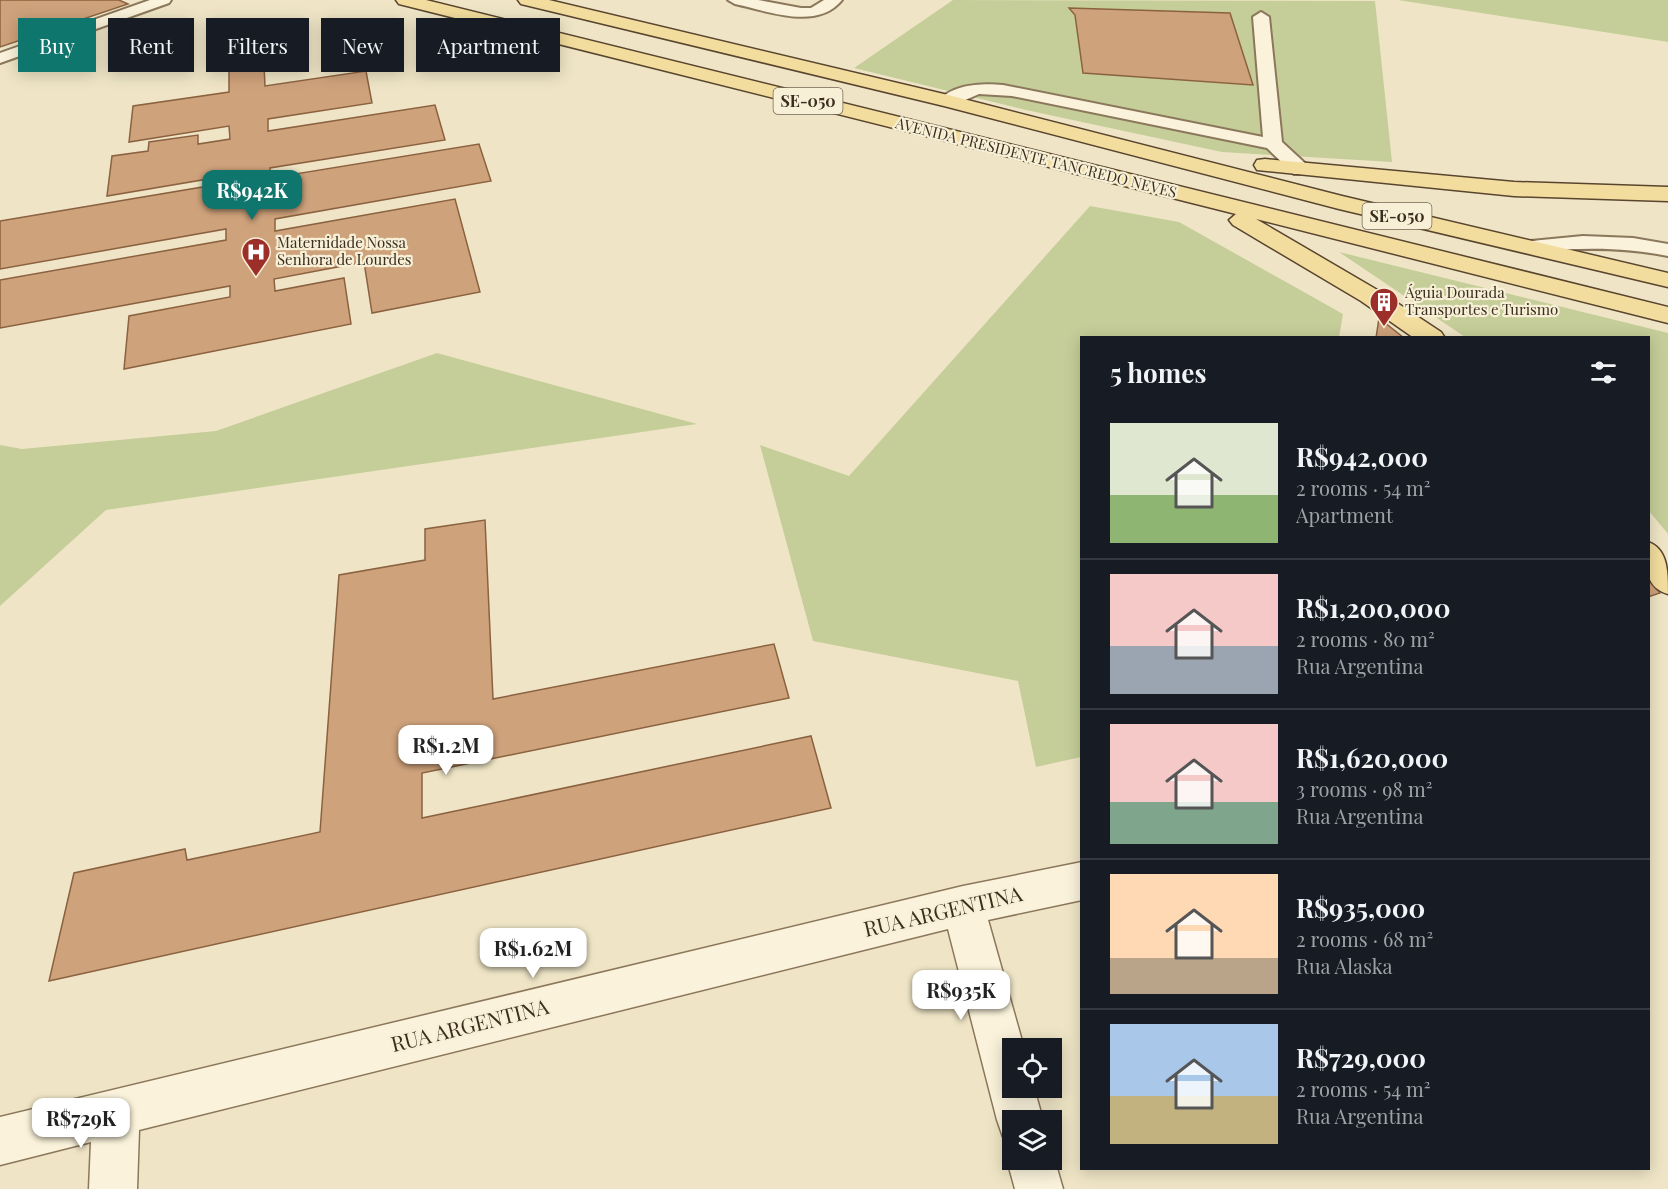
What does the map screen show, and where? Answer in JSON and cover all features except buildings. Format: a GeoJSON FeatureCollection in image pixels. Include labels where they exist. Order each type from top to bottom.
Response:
{"type":"FeatureCollection","features":[{"type":"Feature","properties":{"kind":"main road","name":"AVENIDA PRESIDENTE TANCREDO NEVES"},"geometry":{"type":"LineString","coordinates":[[405,0],[1668,315]]}},
{"type":"Feature","properties":{"kind":"main road","name":"AVENIDA PRESIDENTE TANCREDO NEVES"},"geometry":{"type":"LineString","coordinates":[[527,0],[948,101],[1339,202],[1668,280]]}},
{"type":"Feature","properties":{"kind":"main road"},"geometry":{"type":"LineString","coordinates":[[1127,147],[1301,170],[1514,189],[1668,194]]}},
{"type":"Feature","properties":{"kind":"main road"},"geometry":{"type":"LineString","coordinates":[[1211,202],[1370,296],[1429,336]]}},
{"type":"Feature","properties":{"kind":"main road"},"geometry":{"type":"LineString","coordinates":[[1650,556],[1668,582]]}},
{"type":"Feature","properties":{"kind":"street","name":"RUA ARGENTINA"},"geometry":{"type":"LineString","coordinates":[[0,1141],[963,906],[1080,881]]}},
{"type":"Feature","properties":{"kind":"street"},"geometry":{"type":"LineString","coordinates":[[963,906],[1017,1110]]}},
{"type":"Feature","properties":{"kind":"street"},"geometry":{"type":"LineString","coordinates":[[113,1189],[116,1112]]}},
{"type":"Feature","properties":{"kind":"street"},"geometry":{"type":"LineString","coordinates":[[1034,1170],[1039,1189]]}},
{"type":"Feature","properties":{"kind":"lane"},"geometry":{"type":"LineString","coordinates":[[0,58],[164,0]]}},
{"type":"Feature","properties":{"kind":"lane"},"geometry":{"type":"LineString","coordinates":[[735,0],[801,13],[815,12],[835,0]]}},
{"type":"Feature","properties":{"kind":"lane"},"geometry":{"type":"LineString","coordinates":[[1261,17],[1273,144]]}},
{"type":"Feature","properties":{"kind":"lane"},"geometry":{"type":"LineString","coordinates":[[948,101],[970,89],[996,88],[1273,144],[1301,170]]}},
{"type":"Feature","properties":{"kind":"lane"},"geometry":{"type":"LineString","coordinates":[[1531,247],[1577,240],[1637,243],[1668,250]]}},
{"type":"Feature","properties":{"kind":"green space"},"geometry":{"type":"Polygon","coordinates":[[[953,0],[1375,1],[1392,162],[1222,152],[1026,110],[854,68],[953,0]],[[1070,9],[1075,15],[1083,73],[1253,84],[1230,13],[1070,9]]]}},
{"type":"Feature","properties":{"kind":"green space"},"geometry":{"type":"Polygon","coordinates":[[[1398,0],[1668,0],[1668,42],[1398,0]]]}},
{"type":"Feature","properties":{"kind":"green space"},"geometry":{"type":"Polygon","coordinates":[[[1090,206],[1179,222],[1343,314],[1339,336],[1080,336],[1080,757],[1036,767],[1018,681],[813,641],[760,445],[849,476],[1090,206]]]}},
{"type":"Feature","properties":{"kind":"green space"},"geometry":{"type":"Polygon","coordinates":[[[1339,252],[1668,333],[1668,534],[1650,512],[1650,336],[1464,336],[1339,252]]]}},
{"type":"Feature","properties":{"kind":"green space"},"geometry":{"type":"Polygon","coordinates":[[[437,353],[697,424],[106,510],[0,606],[0,445],[22,449],[216,431],[437,353]]]}},
{"type":"Feature","properties":{"kind":"place","name":"Maternidade Nossa Senhora de Lourdes"},"geometry":{"type":"Point","coordinates":[256,278]}},
{"type":"Feature","properties":{"kind":"place","name":"Águia Dourada Transportes e Turismo"},"geometry":{"type":"Point","coordinates":[1384,328]}}]}
